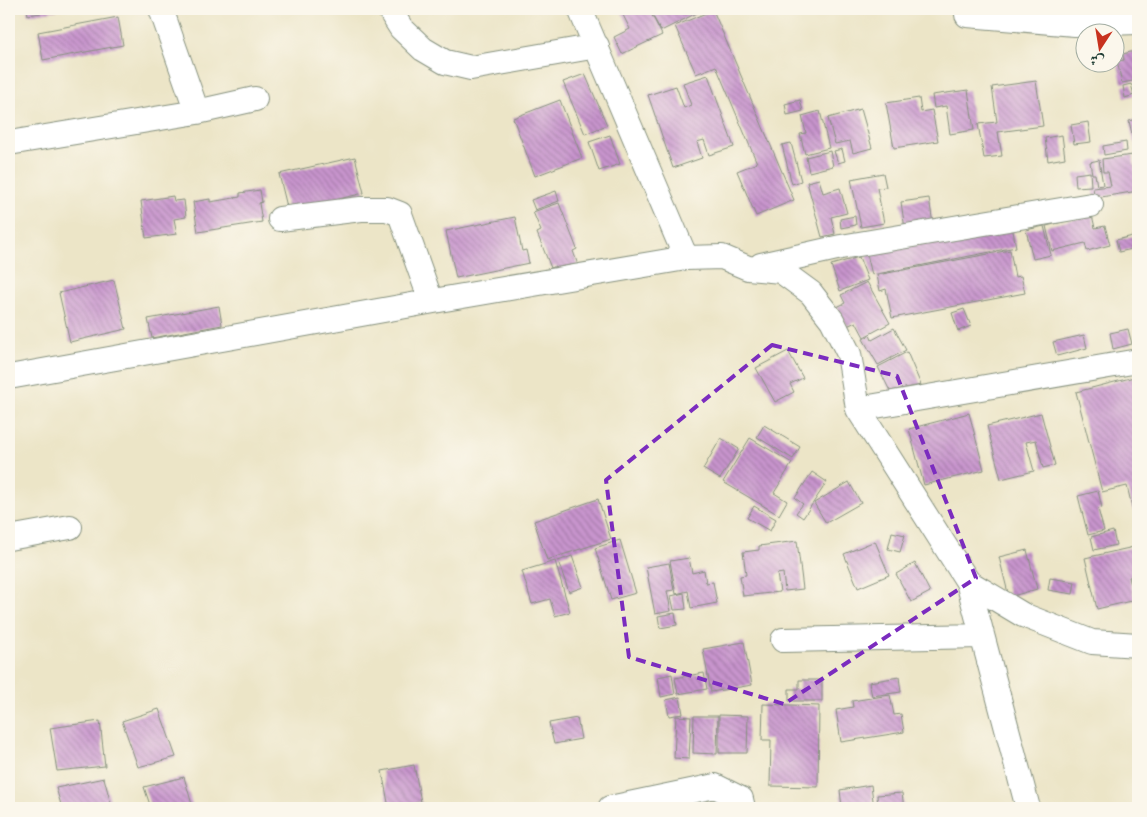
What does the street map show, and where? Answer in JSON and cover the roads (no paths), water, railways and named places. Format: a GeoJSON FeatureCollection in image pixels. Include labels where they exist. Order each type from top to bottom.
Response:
{"type":"FeatureCollection","features":[{"type":"Feature","properties":{"kind":"street"},"geometry":{"type":"LineString","coordinates":[[162,9],[197,112]]}},
{"type":"Feature","properties":{"kind":"street"},"geometry":{"type":"LineString","coordinates":[[389,9],[401,28],[422,49],[445,62],[471,68],[597,46]]}},
{"type":"Feature","properties":{"kind":"street"},"geometry":{"type":"LineString","coordinates":[[580,9],[686,258]]}},
{"type":"Feature","properties":{"kind":"street"},"geometry":{"type":"LineString","coordinates":[[967,15],[1075,24],[1138,22]]}},
{"type":"Feature","properties":{"kind":"street"},"geometry":{"type":"LineString","coordinates":[[9,143],[197,112],[255,100]]}},
{"type":"Feature","properties":{"kind":"street"},"geometry":{"type":"LineString","coordinates":[[748,268],[841,247],[1091,205]]}},
{"type":"Feature","properties":{"kind":"street"},"geometry":{"type":"LineString","coordinates":[[280,220],[361,209],[387,209],[400,214],[430,301]]}},
{"type":"Feature","properties":{"kind":"street"},"geometry":{"type":"LineString","coordinates":[[9,377],[430,301],[686,258],[722,257],[748,268],[781,271],[811,293],[832,320],[849,354],[858,409],[968,582],[1028,808]]}},
{"type":"Feature","properties":{"kind":"street"},"geometry":{"type":"LineString","coordinates":[[858,409],[1138,361]]}},
{"type":"Feature","properties":{"kind":"street"},"geometry":{"type":"LineString","coordinates":[[9,538],[70,527]]}},
{"type":"Feature","properties":{"kind":"street"},"geometry":{"type":"LineString","coordinates":[[968,582],[1023,615],[1092,642],[1138,645]]}},
{"type":"Feature","properties":{"kind":"street"},"geometry":{"type":"LineString","coordinates":[[783,640],[982,636]]}},
{"type":"Feature","properties":{"kind":"street"},"geometry":{"type":"LineString","coordinates":[[610,808],[715,786],[741,799],[743,808]]}}]}
